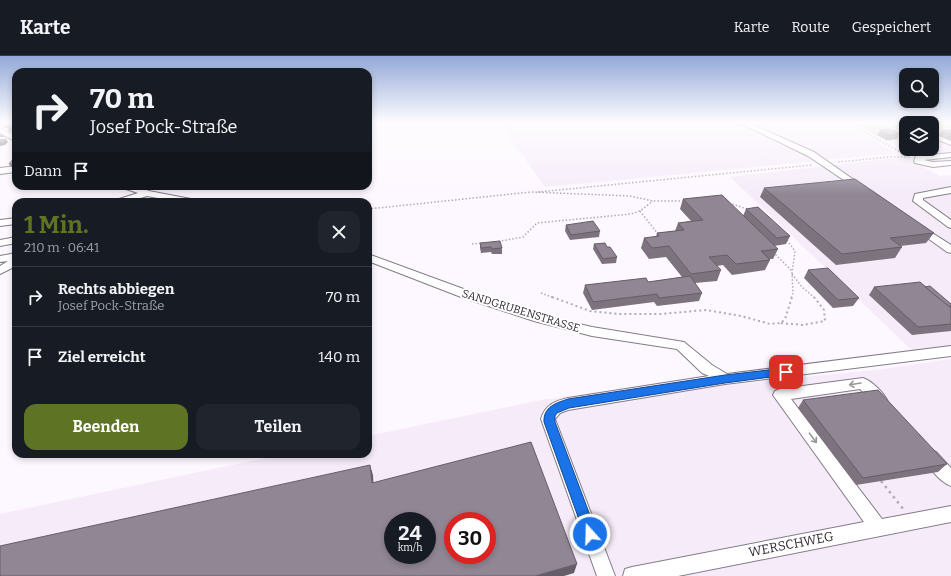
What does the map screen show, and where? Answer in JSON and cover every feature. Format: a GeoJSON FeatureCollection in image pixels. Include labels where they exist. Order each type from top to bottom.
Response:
{"type":"FeatureCollection","features":[{"type":"Feature","properties":{"kind":"street"},"geometry":{"type":"LineString","coordinates":[[796,147],[827,163],[873,195]]}},
{"type":"Feature","properties":{"kind":"street"},"geometry":{"type":"LineString","coordinates":[[918,161],[919,158],[924,157],[951,155]]}},
{"type":"Feature","properties":{"kind":"street"},"geometry":{"type":"LineString","coordinates":[[918,161],[933,165],[951,163]]}},
{"type":"Feature","properties":{"kind":"street"},"geometry":{"type":"LineString","coordinates":[[0,171],[12,170]]}},
{"type":"Feature","properties":{"kind":"street"},"geometry":{"type":"LineString","coordinates":[[138,190],[174,198]]}},
{"type":"Feature","properties":{"kind":"street"},"geometry":{"type":"LineString","coordinates":[[951,190],[918,196],[918,200],[923,206],[951,224]]}},
{"type":"Feature","properties":{"kind":"street"},"geometry":{"type":"LineString","coordinates":[[131,198],[147,193]]}},
{"type":"Feature","properties":{"kind":"street"},"geometry":{"type":"LineString","coordinates":[[0,223],[12,221]]}},
{"type":"Feature","properties":{"kind":"street"},"geometry":{"type":"LineString","coordinates":[[912,223],[951,250]]}},
{"type":"Feature","properties":{"kind":"street"},"geometry":{"type":"LineString","coordinates":[[0,243],[12,241]]}},
{"type":"Feature","properties":{"kind":"street"},"geometry":{"type":"LineString","coordinates":[[0,259],[12,257]]}},
{"type":"Feature","properties":{"kind":"street","name":"SANDGRUBENSTRASSE"},"geometry":{"type":"LineString","coordinates":[[372,259],[474,298],[564,325],[607,334],[680,345],[707,369],[725,379]]}},
{"type":"Feature","properties":{"kind":"street"},"geometry":{"type":"LineString","coordinates":[[0,272],[12,264]]}},
{"type":"Feature","properties":{"kind":"street"},"geometry":{"type":"LineString","coordinates":[[606,576],[549,422],[549,415],[557,407],[725,379],[951,351]]}},
{"type":"Feature","properties":{"kind":"street"},"geometry":{"type":"LineString","coordinates":[[878,527],[780,395],[863,383],[889,411]]}},
{"type":"Feature","properties":{"kind":"street"},"geometry":{"type":"LineString","coordinates":[[920,444],[951,478]]}},
{"type":"Feature","properties":{"kind":"street","name":"WERSCHWEG"},"geometry":{"type":"LineString","coordinates":[[632,576],[951,514]]}},
{"type":"Feature","properties":{"kind":"path"},"geometry":{"type":"LineString","coordinates":[[891,147],[918,161]]}},
{"type":"Feature","properties":{"kind":"path"},"geometry":{"type":"LineString","coordinates":[[372,209],[889,157],[908,157]]}},
{"type":"Feature","properties":{"kind":"path"},"geometry":{"type":"LineString","coordinates":[[532,192],[630,196],[653,202],[692,201]]}},
{"type":"Feature","properties":{"kind":"path"},"geometry":{"type":"LineString","coordinates":[[728,207],[723,201],[750,210]]}},
{"type":"Feature","properties":{"kind":"path"},"geometry":{"type":"LineString","coordinates":[[489,242],[519,239],[526,235],[531,228],[538,223],[631,214],[640,211],[653,202]]}},
{"type":"Feature","properties":{"kind":"path"},"geometry":{"type":"LineString","coordinates":[[640,211],[662,239]]}},
{"type":"Feature","properties":{"kind":"path"},"geometry":{"type":"LineString","coordinates":[[781,323],[785,319],[793,293],[792,272],[795,251],[783,236]]}},
{"type":"Feature","properties":{"kind":"path"},"geometry":{"type":"LineString","coordinates":[[472,244],[483,243]]}},
{"type":"Feature","properties":{"kind":"path"},"geometry":{"type":"LineString","coordinates":[[541,293],[590,311],[618,314],[661,314],[706,310],[741,316],[770,324],[781,323],[809,325],[825,321],[826,314],[824,307],[802,288],[792,272],[771,249]]}},
{"type":"Feature","properties":{"kind":"path"},"geometry":{"type":"LineString","coordinates":[[881,481],[912,521]]}},
{"type":"Feature","properties":{"kind":"shaded area"},"geometry":{"type":"Polygon","coordinates":[[[516,147],[790,147],[818,161],[545,187],[516,147]]]}},
{"type":"Feature","properties":{"kind":"shaded area"},"geometry":{"type":"Polygon","coordinates":[[[799,147],[886,147],[896,153],[826,160],[799,147]]]}},
{"type":"Feature","properties":{"kind":"shaded area"},"geometry":{"type":"Polygon","coordinates":[[[939,147],[951,147],[951,161],[936,163],[923,156],[939,156],[939,147]]]}},
{"type":"Feature","properties":{"kind":"shaded area"},"geometry":{"type":"Polygon","coordinates":[[[887,159],[903,159],[912,161],[940,176],[951,175],[951,247],[832,165],[887,159]]]}},
{"type":"Feature","properties":{"kind":"shaded area"},"geometry":{"type":"Polygon","coordinates":[[[826,166],[951,256],[951,349],[915,353],[730,177],[826,166]]]}},
{"type":"Feature","properties":{"kind":"shaded area"},"geometry":{"type":"Polygon","coordinates":[[[951,359],[951,576],[0,576],[0,514],[266,458],[372,458],[372,435],[546,399],[756,382],[884,369],[951,359]]]}},
{"type":"Feature","properties":{"kind":"building"},"geometry":{"type":"Polygon","coordinates":[[[855,179],[934,233],[890,238],[902,247],[842,254],[764,188],[855,179]]]}},
{"type":"Feature","properties":{"kind":"building"},"geometry":{"type":"Polygon","coordinates":[[[722,195],[778,249],[761,251],[770,260],[736,264],[727,255],[709,257],[721,270],[691,274],[669,246],[652,248],[644,238],[659,236],[657,233],[684,230],[678,223],[703,220],[683,199],[722,195]]]}},
{"type":"Feature","properties":{"kind":"building"},"geometry":{"type":"Polygon","coordinates":[[[758,207],[790,236],[777,238],[746,209],[758,207]]]}},
{"type":"Feature","properties":{"kind":"building"},"geometry":{"type":"Polygon","coordinates":[[[593,221],[600,231],[571,235],[566,225],[593,221]]]}},
{"type":"Feature","properties":{"kind":"building"},"geometry":{"type":"Polygon","coordinates":[[[500,241],[502,248],[481,248],[480,243],[500,241]]]}},
{"type":"Feature","properties":{"kind":"building"},"geometry":{"type":"Polygon","coordinates":[[[605,243],[617,257],[603,259],[594,244],[605,243]]]}},
{"type":"Feature","properties":{"kind":"building"},"geometry":{"type":"Polygon","coordinates":[[[828,268],[859,298],[838,300],[808,270],[828,268]]]}},
{"type":"Feature","properties":{"kind":"building"},"geometry":{"type":"Polygon","coordinates":[[[690,276],[702,293],[659,298],[657,294],[593,302],[585,285],[646,278],[648,282],[690,276]]]}},
{"type":"Feature","properties":{"kind":"building"},"geometry":{"type":"Polygon","coordinates":[[[920,282],[951,308],[951,324],[918,327],[874,287],[920,282]]]}},
{"type":"Feature","properties":{"kind":"building"},"geometry":{"type":"Polygon","coordinates":[[[930,286],[951,304],[951,308],[925,287],[930,286]]]}},
{"type":"Feature","properties":{"kind":"building"},"geometry":{"type":"Polygon","coordinates":[[[878,390],[947,464],[863,478],[803,400],[878,390]]]}},
{"type":"Feature","properties":{"kind":"building"},"geometry":{"type":"Polygon","coordinates":[[[531,442],[577,564],[535,576],[0,576],[0,546],[370,465],[372,483],[531,442]]]}},
{"type":"Feature","properties":{"kind":"route"},"geometry":{"type":"LineString","coordinates":[[590,534],[548,419],[553,410],[557,407],[568,404],[725,379],[786,372]]}}]}
